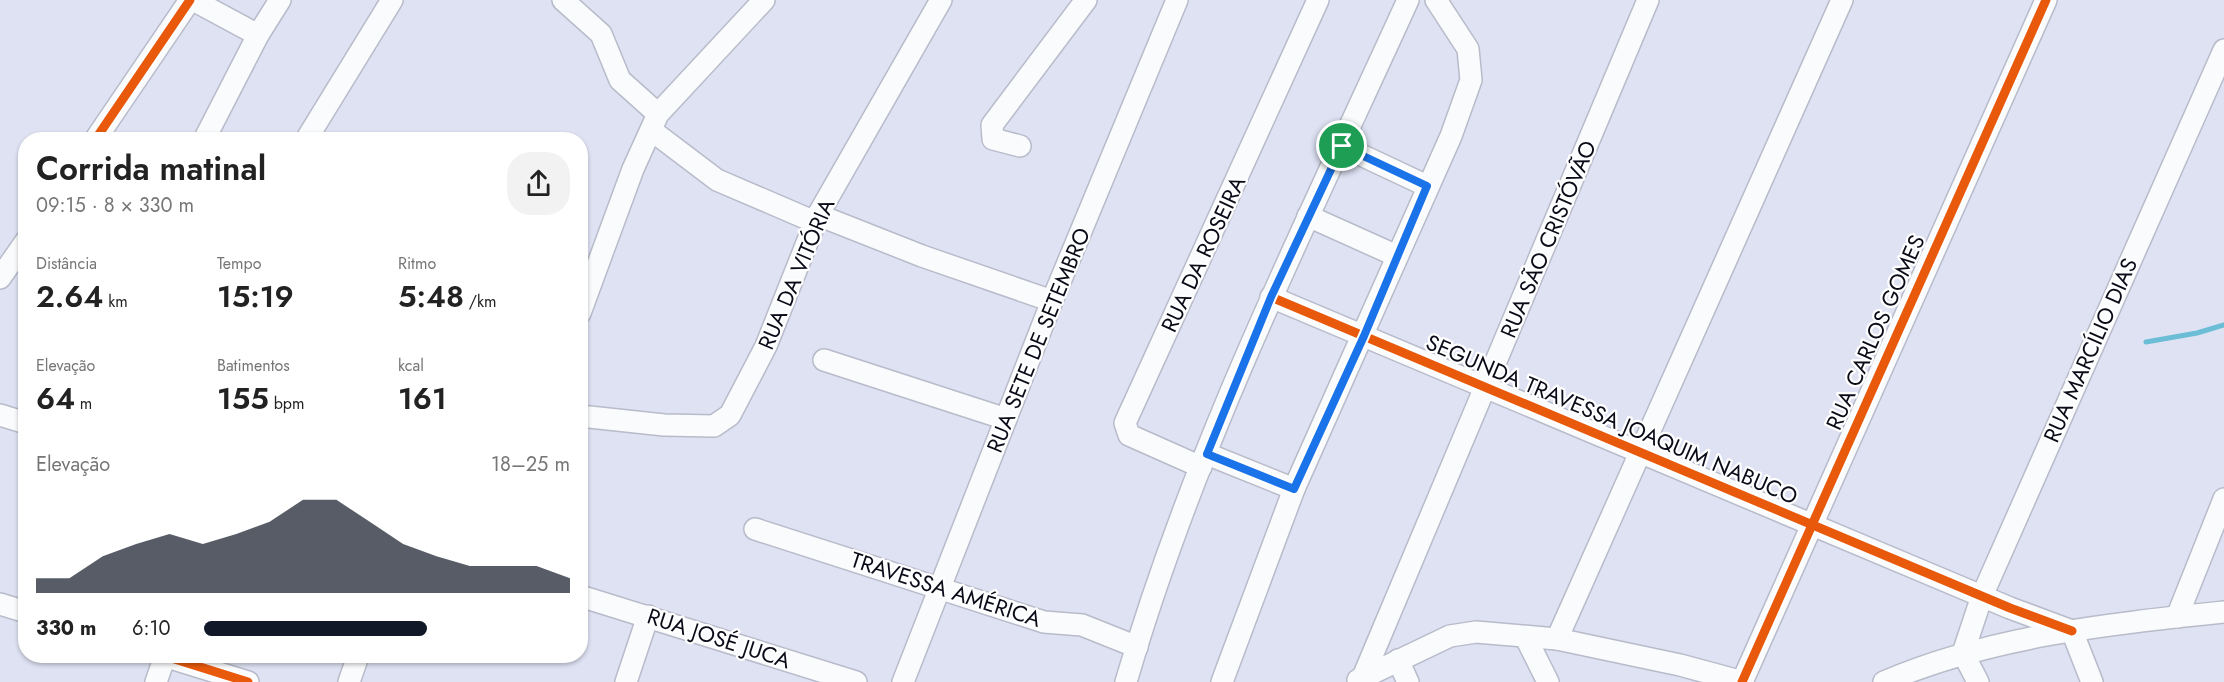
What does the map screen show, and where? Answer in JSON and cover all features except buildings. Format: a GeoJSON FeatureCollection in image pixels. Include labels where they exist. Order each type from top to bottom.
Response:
{"type":"FeatureCollection","features":[{"type":"Feature","properties":{"kind":"street"},"geometry":{"type":"LineString","coordinates":[[100,132],[191,0],[258,35]]}},
{"type":"Feature","properties":{"kind":"street"},"geometry":{"type":"LineString","coordinates":[[208,132],[258,35],[280,0]]}},
{"type":"Feature","properties":{"kind":"street"},"geometry":{"type":"LineString","coordinates":[[311,132],[392,0]]}},
{"type":"Feature","properties":{"kind":"street"},"geometry":{"type":"LineString","coordinates":[[563,0],[601,34],[620,80],[654,122],[717,180],[817,219],[1052,301]]}},
{"type":"Feature","properties":{"kind":"street"},"geometry":{"type":"LineString","coordinates":[[588,291],[633,169],[654,122],[765,0]]}},
{"type":"Feature","properties":{"kind":"street","name":"RUA DA VITÓRIA"},"geometry":{"type":"LineString","coordinates":[[588,417],[664,425],[714,426],[724,422],[739,400],[766,346],[817,219],[941,0]]}},
{"type":"Feature","properties":{"kind":"street"},"geometry":{"type":"LineString","coordinates":[[1020,146],[993,139],[992,125],[1086,0]]}},
{"type":"Feature","properties":{"kind":"street","name":"RUA DA ROSEIRA"},"geometry":{"type":"LineString","coordinates":[[1294,489],[1129,435],[1125,423],[1318,0]]}},
{"type":"Feature","properties":{"kind":"street"},"geometry":{"type":"LineString","coordinates":[[1126,682],[1162,563],[1271,297],[1408,0]]}},
{"type":"Feature","properties":{"kind":"street"},"geometry":{"type":"LineString","coordinates":[[1222,682],[1294,489],[1364,336],[1450,136],[1471,80],[1468,49],[1436,0]]}},
{"type":"Feature","properties":{"kind":"street","name":"RUA SÃO CRISTÓVÃO"},"geometry":{"type":"LineString","coordinates":[[1359,680],[1486,388],[1648,0]]}},
{"type":"Feature","properties":{"kind":"street"},"geometry":{"type":"LineString","coordinates":[[1557,639],[1842,0]]}},
{"type":"Feature","properties":{"kind":"street","name":"RUA CARLOS GOMES"},"geometry":{"type":"LineString","coordinates":[[1743,682],[1811,523],[2046,0]]}},
{"type":"Feature","properties":{"kind":"street","name":"RUA SETE DE SETEMBRO"},"geometry":{"type":"LineString","coordinates":[[903,682],[1168,3]]}},
{"type":"Feature","properties":{"kind":"street","name":"RUA MARCÍLIO DIAS"},"geometry":{"type":"LineString","coordinates":[[1963,653],[1982,596],[2224,50]]}},
{"type":"Feature","properties":{"kind":"street"},"geometry":{"type":"LineString","coordinates":[[1342,146],[1427,186]]}},
{"type":"Feature","properties":{"kind":"street"},"geometry":{"type":"LineString","coordinates":[[1308,216],[1397,256]]}},
{"type":"Feature","properties":{"kind":"street"},"geometry":{"type":"LineString","coordinates":[[0,278],[18,252]]}},
{"type":"Feature","properties":{"kind":"street","name":"SEGUNDA TRAVESSA JOAQUIM NABUCO"},"geometry":{"type":"LineString","coordinates":[[1271,297],[1982,596],[2072,631]]}},
{"type":"Feature","properties":{"kind":"street"},"geometry":{"type":"LineString","coordinates":[[824,360],[1006,419]]}},
{"type":"Feature","properties":{"kind":"street"},"geometry":{"type":"LineString","coordinates":[[0,415],[18,421]]}},
{"type":"Feature","properties":{"kind":"street"},"geometry":{"type":"LineString","coordinates":[[2177,617],[2224,499]]}},
{"type":"Feature","properties":{"kind":"street","name":"TRAVESSA AMÉRICA"},"geometry":{"type":"LineString","coordinates":[[755,529],[942,587],[1044,622],[1083,625],[1137,647]]}},
{"type":"Feature","properties":{"kind":"street","name":"RUA JOSÉ JUCA"},"geometry":{"type":"LineString","coordinates":[[588,598],[856,682]]}},
{"type":"Feature","properties":{"kind":"street"},"geometry":{"type":"LineString","coordinates":[[0,604],[18,610]]}},
{"type":"Feature","properties":{"kind":"street"},"geometry":{"type":"LineString","coordinates":[[1884,682],[1963,653],[2072,631],[2224,612]]}},
{"type":"Feature","properties":{"kind":"street"},"geometry":{"type":"LineString","coordinates":[[627,682],[648,616]]}},
{"type":"Feature","properties":{"kind":"street"},"geometry":{"type":"LineString","coordinates":[[2072,631],[2092,682]]}},
{"type":"Feature","properties":{"kind":"street"},"geometry":{"type":"LineString","coordinates":[[1359,680],[1449,636],[1504,632],[1526,638],[1557,639],[1685,673],[1743,682]]}},
{"type":"Feature","properties":{"kind":"street"},"geometry":{"type":"LineString","coordinates":[[1526,638],[1548,682]]}},
{"type":"Feature","properties":{"kind":"street"},"geometry":{"type":"LineString","coordinates":[[1963,653],[1978,682]]}},
{"type":"Feature","properties":{"kind":"street"},"geometry":{"type":"LineString","coordinates":[[1398,660],[1408,682]]}},
{"type":"Feature","properties":{"kind":"street"},"geometry":{"type":"LineString","coordinates":[[156,682],[163,663]]}},
{"type":"Feature","properties":{"kind":"street"},"geometry":{"type":"LineString","coordinates":[[187,663],[248,682]]}},
{"type":"Feature","properties":{"kind":"street"},"geometry":{"type":"LineString","coordinates":[[349,682],[356,663]]}},
{"type":"Feature","properties":{"kind":"waterway"},"geometry":{"type":"LineString","coordinates":[[2146,342],[2197,333],[2224,325]]}},
{"type":"Feature","properties":{"kind":"cycle path"},"geometry":{"type":"LineString","coordinates":[[100,132],[190,0]]}},
{"type":"Feature","properties":{"kind":"cycle path"},"geometry":{"type":"LineString","coordinates":[[1742,682],[2046,0]]}},
{"type":"Feature","properties":{"kind":"cycle path"},"geometry":{"type":"LineString","coordinates":[[1271,297],[2010,608],[2072,631]]}},
{"type":"Feature","properties":{"kind":"cycle path"},"geometry":{"type":"LineString","coordinates":[[187,663],[248,682]]}},
{"type":"Feature","properties":{"kind":"route"},"geometry":{"type":"LineString","coordinates":[[1342,146],[1427,186],[1364,336],[1294,489],[1207,454],[1271,297],[1342,146]]}}]}
